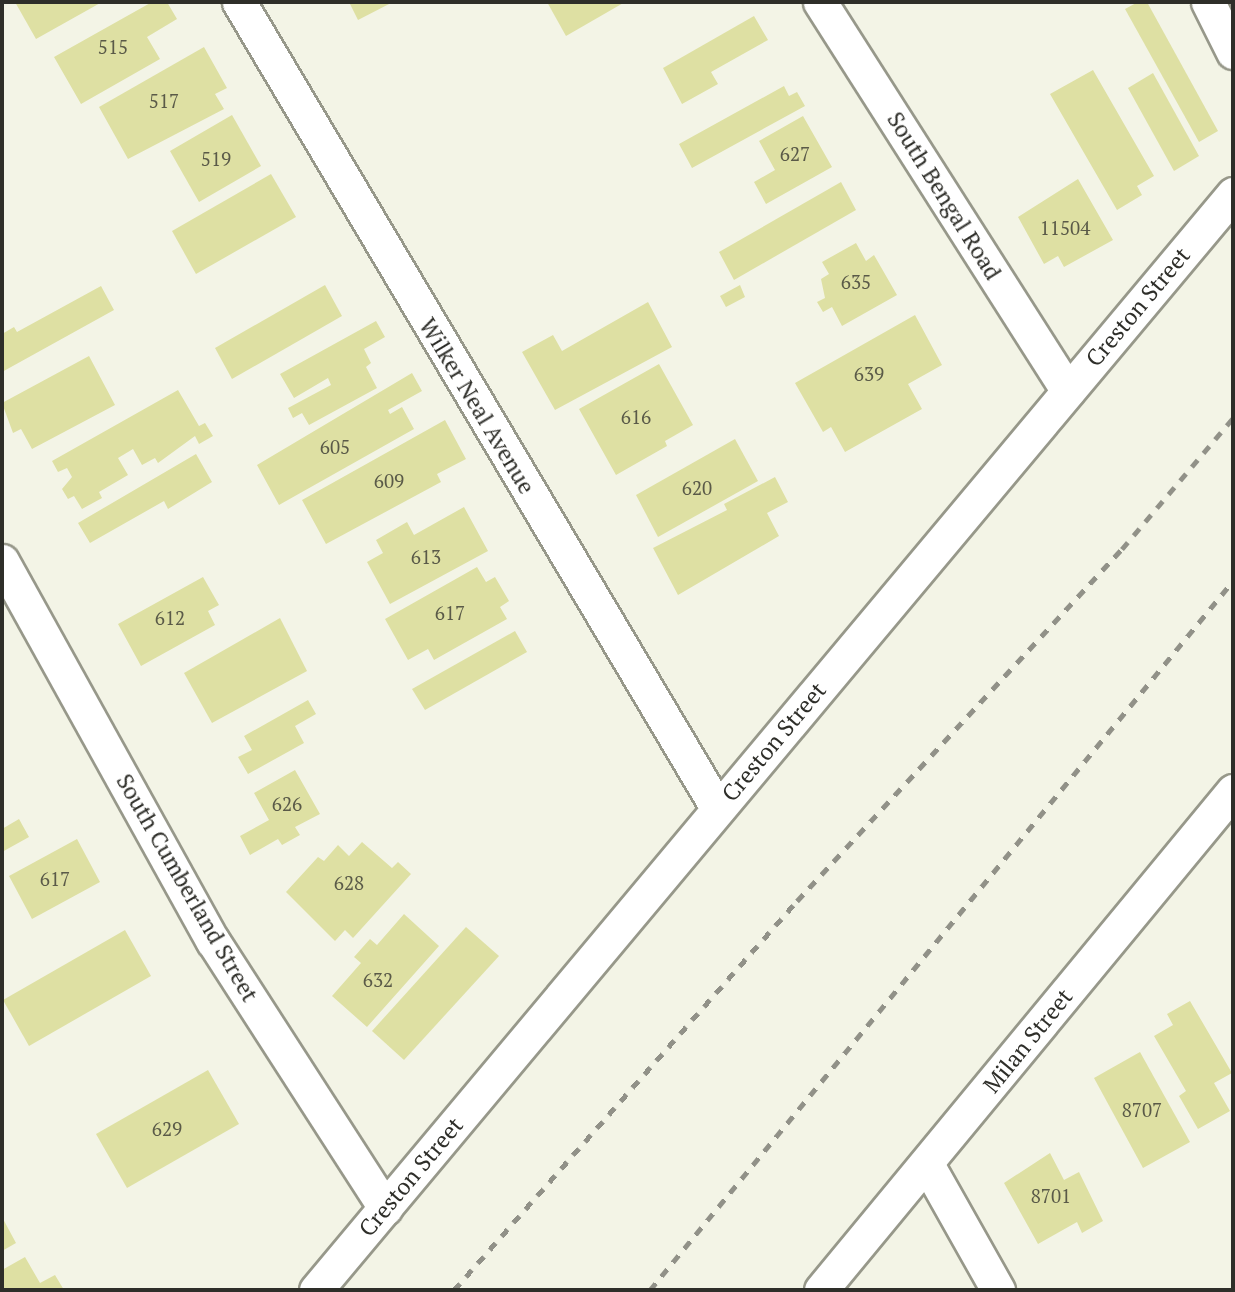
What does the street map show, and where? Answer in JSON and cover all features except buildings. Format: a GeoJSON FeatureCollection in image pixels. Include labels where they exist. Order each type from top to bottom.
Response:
{"type":"FeatureCollection","features":[{"type":"Feature","properties":{"kind":"street","name":"Wilker Neal Avenue"},"geometry":{"type":"LineString","coordinates":[[239,2],[718,809]]}},
{"type":"Feature","properties":{"kind":"street","name":"South Bengal Road"},"geometry":{"type":"LineString","coordinates":[[820,2],[1068,391]]}},
{"type":"Feature","properties":{"kind":"street"},"geometry":{"type":"LineString","coordinates":[[1208,2],[1233,52]]}},
{"type":"Feature","properties":{"kind":"street","name":"Creston Street"},"geometry":{"type":"LineString","coordinates":[[316,1290],[1233,194]]}},
{"type":"Feature","properties":{"kind":"street","name":"South Cumberland Street"},"geometry":{"type":"LineString","coordinates":[[2,561],[214,941],[385,1208]]}},
{"type":"Feature","properties":{"kind":"street","name":"Milan Street"},"geometry":{"type":"LineString","coordinates":[[821,1290],[1233,791]]}},
{"type":"Feature","properties":{"kind":"street"},"geometry":{"type":"LineString","coordinates":[[927,1164],[998,1290]]}},
{"type":"Feature","properties":{"kind":"railway"},"geometry":{"type":"LineString","coordinates":[[454,1290],[797,901],[1122,549],[1233,418]]}},
{"type":"Feature","properties":{"kind":"railway"},"geometry":{"type":"LineString","coordinates":[[650,1290],[1233,581]]}}]}
